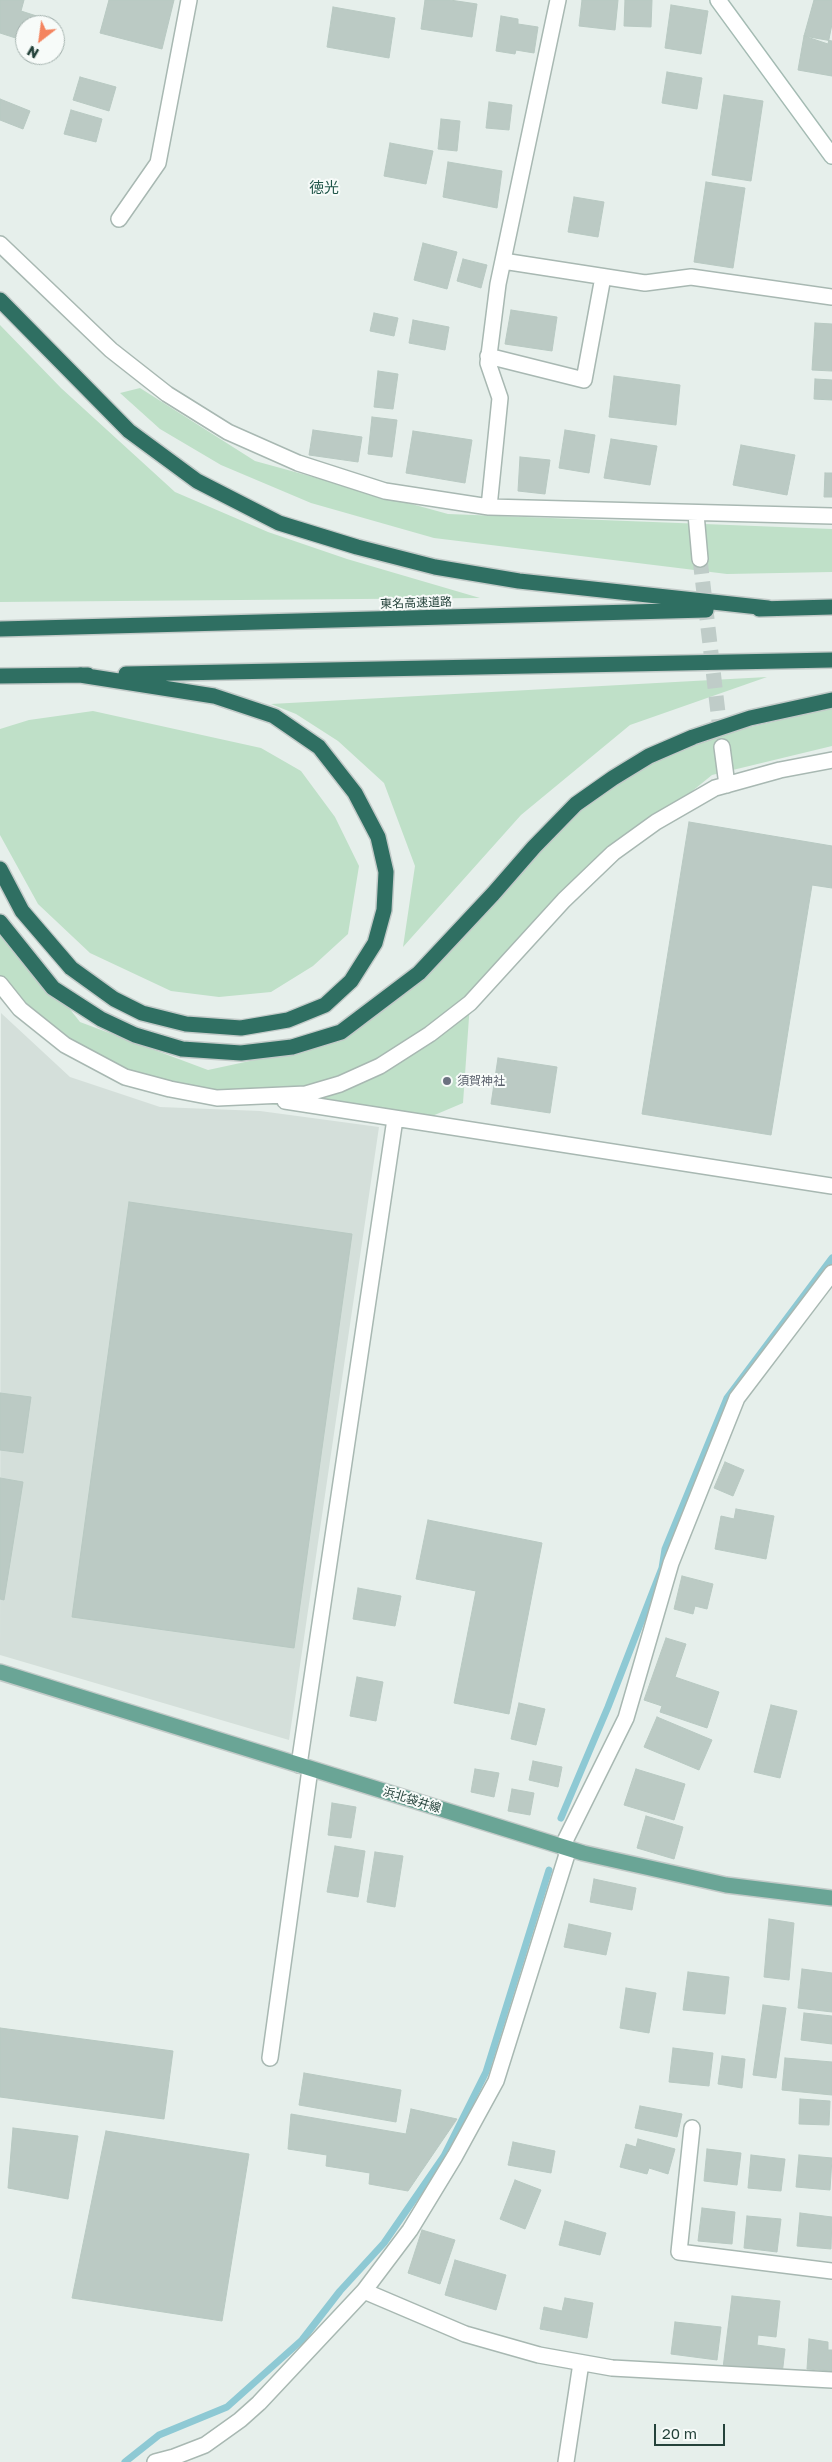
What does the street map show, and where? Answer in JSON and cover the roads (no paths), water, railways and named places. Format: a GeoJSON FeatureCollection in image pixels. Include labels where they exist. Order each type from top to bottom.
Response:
{"type":"FeatureCollection","features":[{"type":"Feature","properties":{"kind":"highway"},"geometry":{"type":"LineString","coordinates":[[0,300],[129,431],[197,481],[279,522],[357,547],[444,568],[519,581],[768,608]]}},
{"type":"Feature","properties":{"kind":"highway","name":"東名高速道路"},"geometry":{"type":"LineString","coordinates":[[0,629],[832,607]]}},
{"type":"Feature","properties":{"kind":"highway"},"geometry":{"type":"LineString","coordinates":[[1,676],[832,660]]}},
{"type":"Feature","properties":{"kind":"highway"},"geometry":{"type":"LineString","coordinates":[[0,869],[22,911],[71,968],[114,999],[142,1013],[186,1024],[240,1028],[288,1020],[325,1005],[351,981],[375,943],[384,910],[386,872],[378,837],[355,793],[319,747],[274,716],[214,696],[80,675]]}},
{"type":"Feature","properties":{"kind":"highway"},"geometry":{"type":"LineString","coordinates":[[0,922],[53,988],[101,1019],[136,1035],[182,1049],[241,1053],[292,1047],[341,1032],[419,973],[534,847],[576,804],[613,778],[649,756],[693,737],[750,718],[832,700]]}},
{"type":"Feature","properties":{"kind":"main road","name":"浜北袋井線"},"geometry":{"type":"LineString","coordinates":[[0,1672],[565,1848],[726,1885],[832,1898]]}},
{"type":"Feature","properties":{"kind":"street"},"geometry":{"type":"LineString","coordinates":[[119,219],[158,163],[189,0]]}},
{"type":"Feature","properties":{"kind":"street"},"geometry":{"type":"LineString","coordinates":[[489,507],[500,398],[488,363],[488,356],[503,261],[558,0]]}},
{"type":"Feature","properties":{"kind":"street"},"geometry":{"type":"LineString","coordinates":[[718,0],[832,156]]}},
{"type":"Feature","properties":{"kind":"street"},"geometry":{"type":"LineString","coordinates":[[0,244],[110,350],[167,394],[228,432],[298,463],[385,491],[489,507],[696,514],[832,516]]}},
{"type":"Feature","properties":{"kind":"street"},"geometry":{"type":"LineString","coordinates":[[503,261],[645,283],[691,277],[832,297]]}},
{"type":"Feature","properties":{"kind":"street"},"geometry":{"type":"LineString","coordinates":[[488,356],[584,380],[603,277]]}},
{"type":"Feature","properties":{"kind":"street"},"geometry":{"type":"LineString","coordinates":[[696,514],[700,559]]}},
{"type":"Feature","properties":{"kind":"street"},"geometry":{"type":"LineString","coordinates":[[722,747],[727,785]]}},
{"type":"Feature","properties":{"kind":"street"},"geometry":{"type":"LineString","coordinates":[[0,984],[20,1009],[65,1045],[125,1076],[170,1089],[217,1098],[306,1094],[340,1084],[380,1066],[430,1034],[470,1003],[564,900],[613,853],[656,822],[715,788],[780,770],[832,760]]}},
{"type":"Feature","properties":{"kind":"street"},"geometry":{"type":"LineString","coordinates":[[267,1097],[395,1119],[832,1186]]}},
{"type":"Feature","properties":{"kind":"street"},"geometry":{"type":"LineString","coordinates":[[270,2058],[305,1767],[395,1119]]}},
{"type":"Feature","properties":{"kind":"street"},"geometry":{"type":"LineString","coordinates":[[155,2462],[205,2445],[240,2420],[259,2402],[364,2291],[410,2230],[455,2156],[496,2081],[565,1848],[626,1718],[671,1563],[737,1398],[832,1273]]}},
{"type":"Feature","properties":{"kind":"street"},"geometry":{"type":"LineString","coordinates":[[692,2128],[679,2252],[832,2271]]}},
{"type":"Feature","properties":{"kind":"street"},"geometry":{"type":"LineString","coordinates":[[364,2291],[465,2334],[539,2355],[612,2368],[832,2380]]}},
{"type":"Feature","properties":{"kind":"street"},"geometry":{"type":"LineString","coordinates":[[566,2462],[581,2362]]}},
{"type":"Feature","properties":{"kind":"waterway"},"geometry":{"type":"LineString","coordinates":[[561,1818],[608,1707],[662,1568],[665,1549],[727,1398],[832,1258]]}},
{"type":"Feature","properties":{"kind":"waterway"},"geometry":{"type":"LineString","coordinates":[[125,2462],[159,2435],[227,2407],[302,2340],[340,2291],[384,2243],[444,2156],[486,2072],[549,1870]]}},
{"type":"Feature","properties":{"kind":"tunnel"},"geometry":{"type":"LineString","coordinates":[[700,559],[722,747]]}},
{"type":"Feature","properties":{"kind":"place","name":"須賀神社"},"geometry":{"type":"Point","coordinates":[447,1081]}},
{"type":"Feature","properties":{"kind":"district","name":"徳光"},"geometry":{"type":"Point","coordinates":[324,188]}}]}
